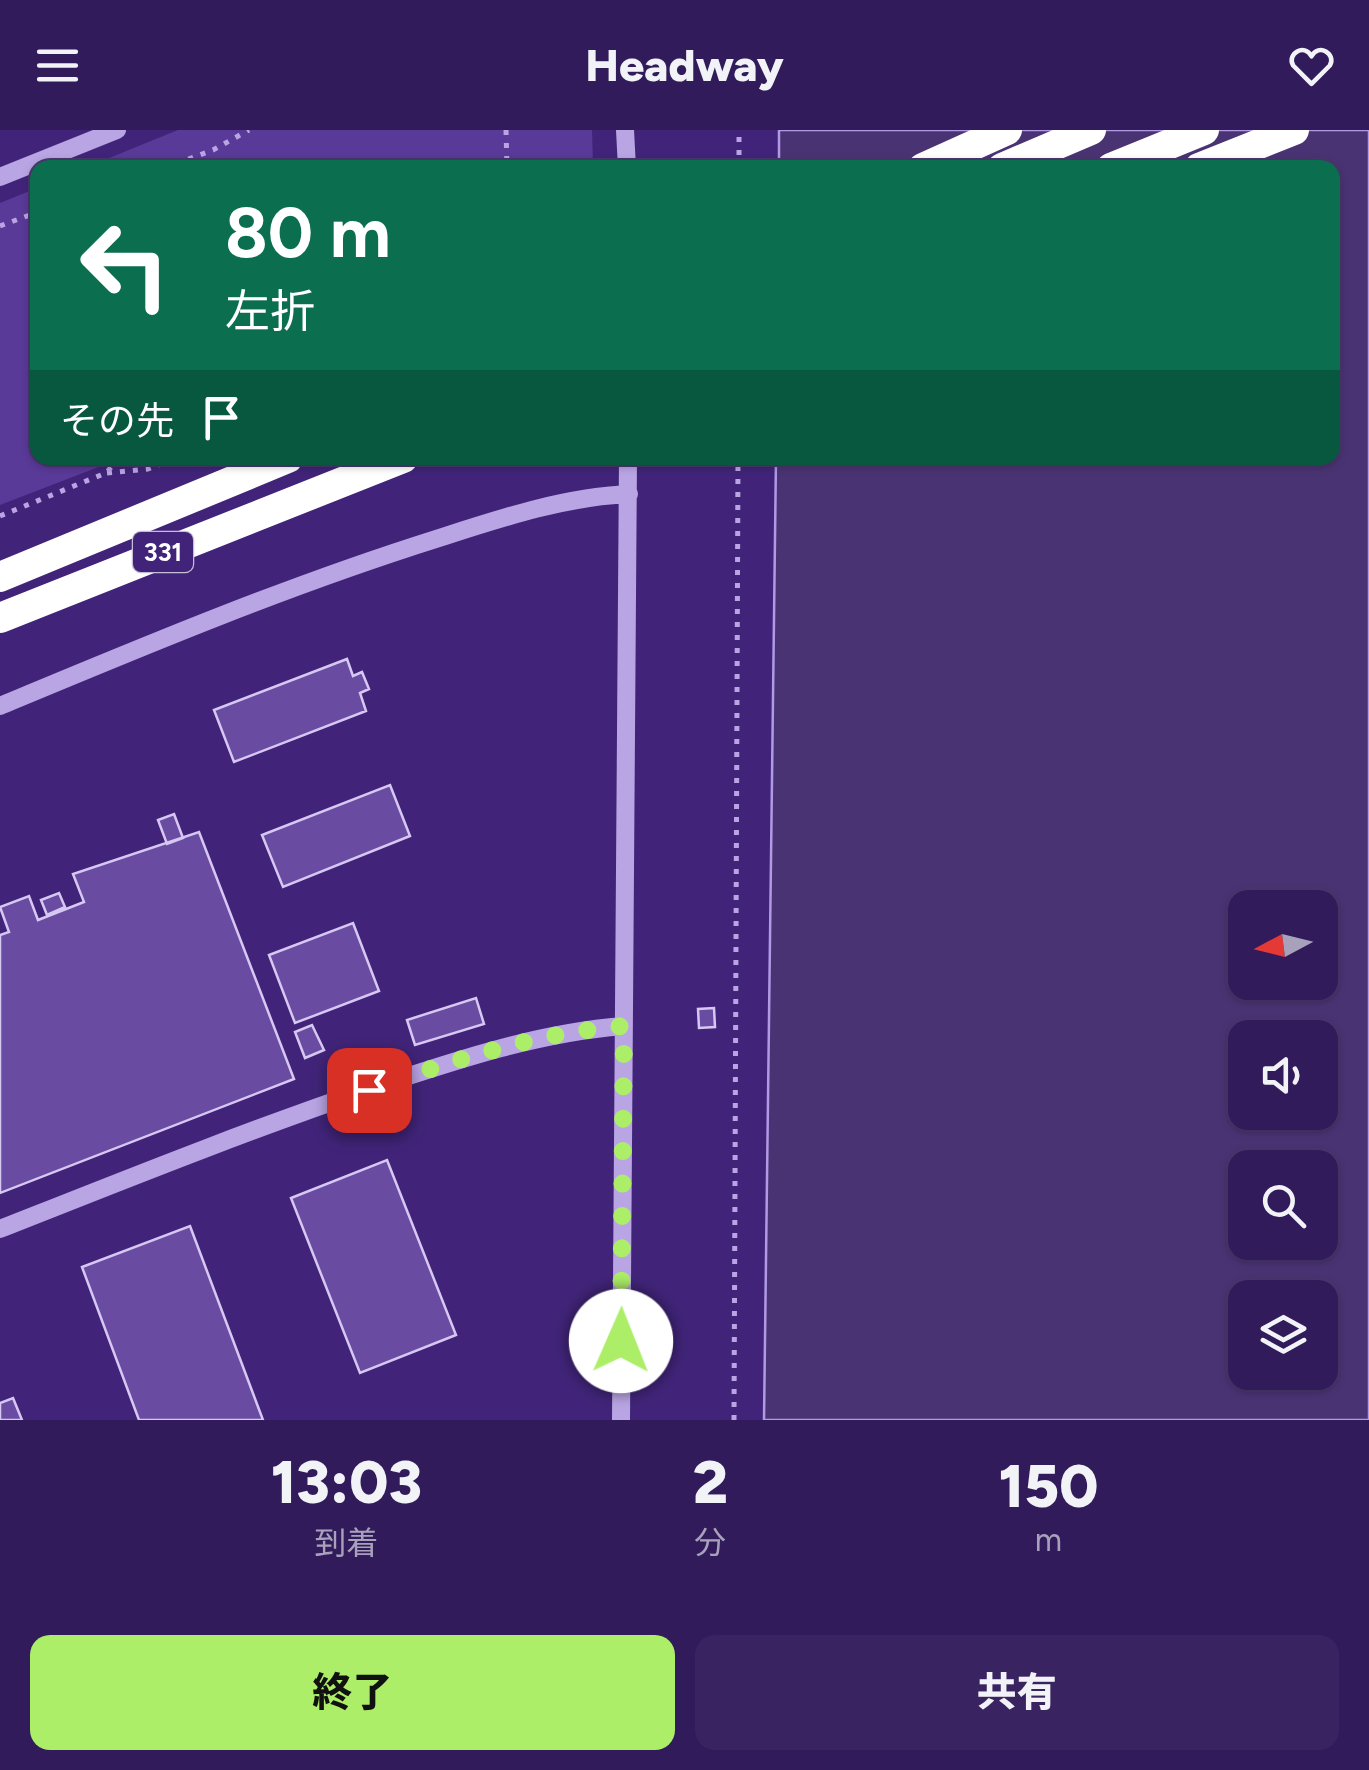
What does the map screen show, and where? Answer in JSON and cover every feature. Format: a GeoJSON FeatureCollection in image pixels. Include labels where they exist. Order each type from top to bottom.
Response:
{"type":"FeatureCollection","features":[{"type":"Feature","properties":{"kind":"highway"},"geometry":{"type":"LineString","coordinates":[[941,160],[1007,130]]}},
{"type":"Feature","properties":{"kind":"highway"},"geometry":{"type":"LineString","coordinates":[[1021,160],[1091,130]]}},
{"type":"Feature","properties":{"kind":"highway"},"geometry":{"type":"LineString","coordinates":[[1131,160],[1204,130]]}},
{"type":"Feature","properties":{"kind":"highway"},"geometry":{"type":"LineString","coordinates":[[1219,160],[1294,130]]}},
{"type":"Feature","properties":{"kind":"highway","name":"331"},"geometry":{"type":"LineString","coordinates":[[0,577],[271,465]]}},
{"type":"Feature","properties":{"kind":"highway","name":"331"},"geometry":{"type":"LineString","coordinates":[[0,618],[386,465]]}},
{"type":"Feature","properties":{"kind":"street"},"geometry":{"type":"LineString","coordinates":[[41,160],[117,130]]}},
{"type":"Feature","properties":{"kind":"street"},"geometry":{"type":"LineString","coordinates":[[624,130],[626,160]]}},
{"type":"Feature","properties":{"kind":"street"},"geometry":{"type":"LineString","coordinates":[[0,176],[30,164]]}},
{"type":"Feature","properties":{"kind":"street"},"geometry":{"type":"LineString","coordinates":[[620,1420],[628,465]]}},
{"type":"Feature","properties":{"kind":"street"},"geometry":{"type":"LineString","coordinates":[[0,706],[194,626],[369,560],[578,499],[628,494]]}},
{"type":"Feature","properties":{"kind":"street"},"geometry":{"type":"LineString","coordinates":[[0,1228],[274,1121],[400,1079],[523,1041],[572,1030],[624,1026]]}},
{"type":"Feature","properties":{"kind":"path"},"geometry":{"type":"LineString","coordinates":[[186,160],[249,130]]}},
{"type":"Feature","properties":{"kind":"path"},"geometry":{"type":"LineString","coordinates":[[506,130],[507,160]]}},
{"type":"Feature","properties":{"kind":"path"},"geometry":{"type":"LineString","coordinates":[[738,160],[739,130]]}},
{"type":"Feature","properties":{"kind":"path"},"geometry":{"type":"LineString","coordinates":[[0,226],[30,215]]}},
{"type":"Feature","properties":{"kind":"path"},"geometry":{"type":"LineString","coordinates":[[106,473],[113,465]]}},
{"type":"Feature","properties":{"kind":"path"},"geometry":{"type":"LineString","coordinates":[[0,516],[106,473],[158,465]]}},
{"type":"Feature","properties":{"kind":"path"},"geometry":{"type":"LineString","coordinates":[[734,1420],[738,465]]}},
{"type":"Feature","properties":{"kind":"shaded area"},"geometry":{"type":"Polygon","coordinates":[[[178,130],[592,130],[593,160],[104,160],[178,130]]]}},
{"type":"Feature","properties":{"kind":"shaded area"},"geometry":{"type":"Polygon","coordinates":[[[779,130],[1369,130],[1369,1420],[764,1420],[776,465],[1340,465],[1340,160],[779,160],[779,130]]]}},
{"type":"Feature","properties":{"kind":"shaded area"},"geometry":{"type":"Polygon","coordinates":[[[30,191],[30,465],[104,465],[0,505],[0,203],[30,191]]]}},
{"type":"Feature","properties":{"kind":"building"},"geometry":{"type":"Polygon","coordinates":[[[347,659],[353,676],[362,672],[369,689],[360,693],[366,711],[234,762],[214,710],[347,659]]]}},
{"type":"Feature","properties":{"kind":"building"},"geometry":{"type":"Polygon","coordinates":[[[390,785],[410,836],[283,887],[262,835],[390,785]]]}},
{"type":"Feature","properties":{"kind":"building"},"geometry":{"type":"Polygon","coordinates":[[[174,814],[183,838],[167,844],[158,820],[174,814]]]}},
{"type":"Feature","properties":{"kind":"building"},"geometry":{"type":"Polygon","coordinates":[[[199,832],[294,1079],[0,1193],[0,935],[9,932],[0,907],[29,896],[38,920],[84,902],[73,874],[199,832]]]}},
{"type":"Feature","properties":{"kind":"building"},"geometry":{"type":"Polygon","coordinates":[[[59,893],[65,907],[47,915],[41,900],[59,893]]]}},
{"type":"Feature","properties":{"kind":"building"},"geometry":{"type":"Polygon","coordinates":[[[353,923],[379,991],[295,1023],[269,955],[353,923]]]}},
{"type":"Feature","properties":{"kind":"building"},"geometry":{"type":"Polygon","coordinates":[[[476,998],[484,1024],[415,1045],[407,1020],[476,998]]]}},
{"type":"Feature","properties":{"kind":"building"},"geometry":{"type":"Polygon","coordinates":[[[714,1008],[715,1027],[699,1028],[698,1009],[714,1008]]]}},
{"type":"Feature","properties":{"kind":"building"},"geometry":{"type":"Polygon","coordinates":[[[312,1025],[324,1050],[305,1058],[295,1032],[312,1025]]]}},
{"type":"Feature","properties":{"kind":"building"},"geometry":{"type":"Polygon","coordinates":[[[387,1160],[456,1335],[360,1373],[291,1198],[387,1160]]]}},
{"type":"Feature","properties":{"kind":"building"},"geometry":{"type":"Polygon","coordinates":[[[190,1226],[263,1420],[139,1420],[82,1267],[190,1226]]]}},
{"type":"Feature","properties":{"kind":"building"},"geometry":{"type":"Polygon","coordinates":[[[13,1398],[22,1420],[0,1420],[0,1403],[13,1398]]]}},
{"type":"Feature","properties":{"kind":"route"},"geometry":{"type":"LineString","coordinates":[[369,1090],[523,1041],[572,1030],[624,1026],[621,1341]]}}]}
